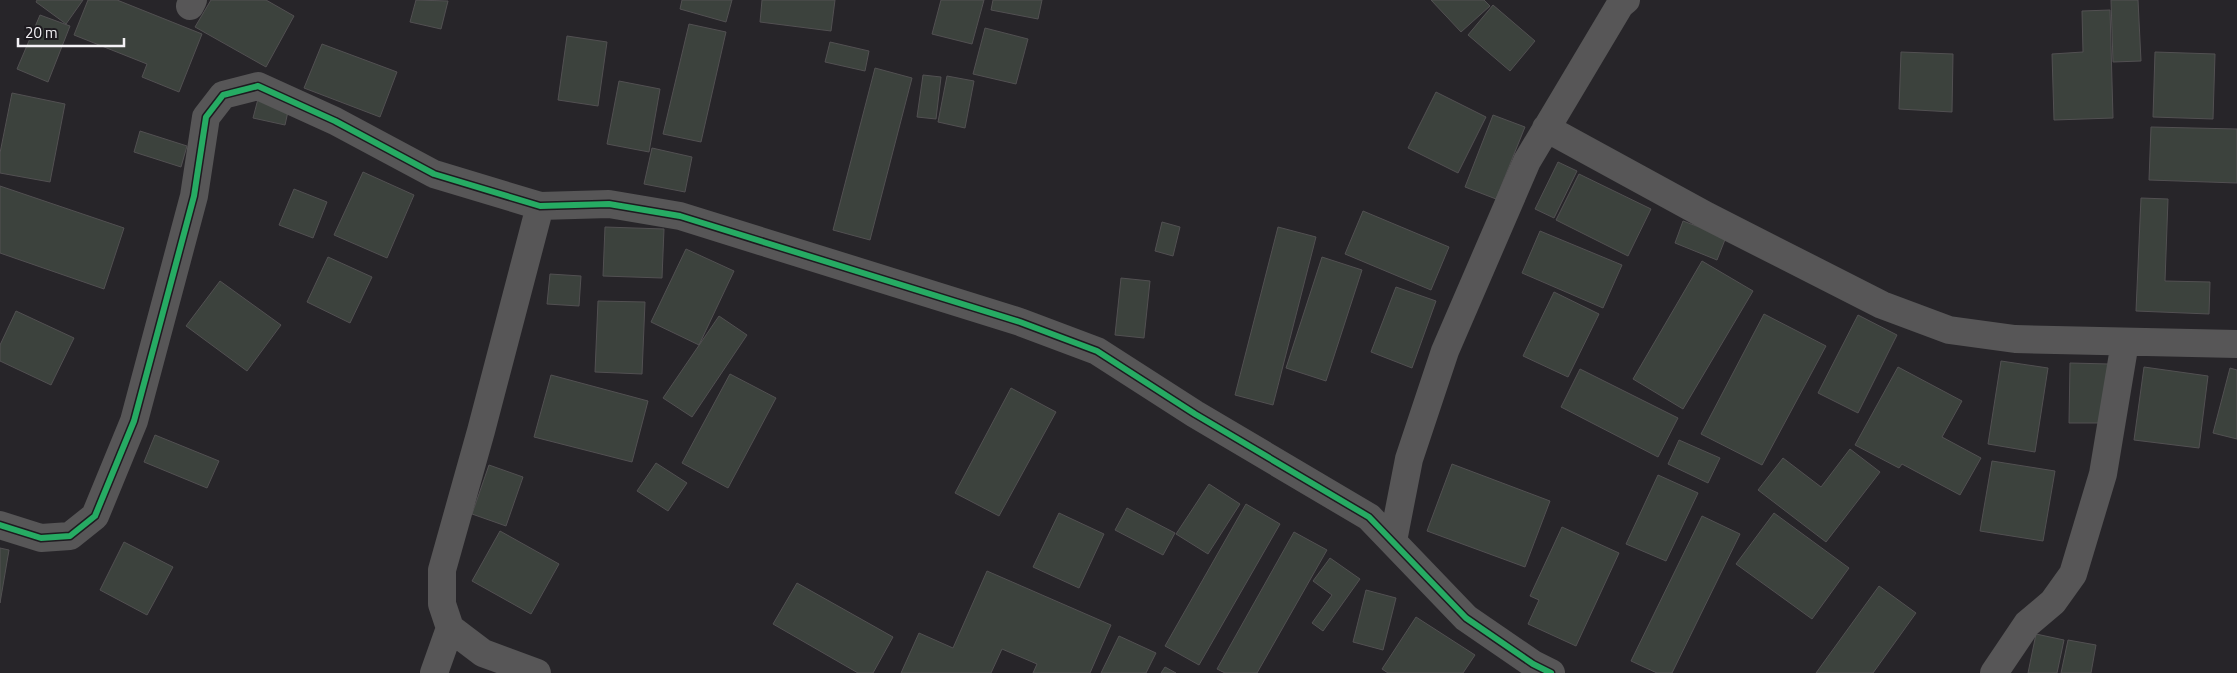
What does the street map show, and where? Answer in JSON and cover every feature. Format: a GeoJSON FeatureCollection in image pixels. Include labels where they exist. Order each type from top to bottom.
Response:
{"type":"FeatureCollection","features":[{"type":"Feature","properties":{"kind":"street"},"geometry":{"type":"LineString","coordinates":[[1393,541],[1409,459],[1445,351],[1527,161],[1620,5],[1626,0]]}},
{"type":"Feature","properties":{"kind":"street"},"geometry":{"type":"LineString","coordinates":[[0,525],[42,538],[70,536],[95,516],[134,421],[194,196],[206,117],[223,95],[258,86],[335,121],[434,174],[540,206],[609,204],[680,216],[1020,322],[1098,351],[1194,414],[1369,517],[1466,618],[1520,666],[1551,673]]}},
{"type":"Feature","properties":{"kind":"street"},"geometry":{"type":"LineString","coordinates":[[1546,128],[1707,216],[1882,305],[1949,330],[2015,339],[2237,344]]}},
{"type":"Feature","properties":{"kind":"street"},"geometry":{"type":"LineString","coordinates":[[537,673],[483,653],[450,628],[442,604],[442,570],[481,431],[540,206]]}},
{"type":"Feature","properties":{"kind":"street"},"geometry":{"type":"LineString","coordinates":[[1994,673],[2027,624],[2054,602],[2074,574],[2104,474],[2125,342]]}},
{"type":"Feature","properties":{"kind":"street"},"geometry":{"type":"LineString","coordinates":[[434,673],[450,628]]}},
{"type":"Feature","properties":{"kind":"building"},"geometry":{"type":"Polygon","coordinates":[[[37,0],[83,0],[66,24],[36,2],[37,0]]]}},
{"type":"Feature","properties":{"kind":"building"},"geometry":{"type":"Polygon","coordinates":[[[88,0],[117,0],[202,34],[179,92],[142,77],[147,64],[74,35],[88,0]]]}},
{"type":"Feature","properties":{"kind":"building"},"geometry":{"type":"Polygon","coordinates":[[[211,0],[266,0],[294,16],[266,67],[195,27],[211,0]]]}},
{"type":"Feature","properties":{"kind":"building"},"geometry":{"type":"Polygon","coordinates":[[[416,0],[448,1],[441,29],[410,22],[416,0]]]}},
{"type":"Feature","properties":{"kind":"building"},"geometry":{"type":"Polygon","coordinates":[[[682,0],[732,0],[726,22],[680,9],[682,0]]]}},
{"type":"Feature","properties":{"kind":"building"},"geometry":{"type":"Polygon","coordinates":[[[762,0],[835,0],[831,31],[760,22],[762,0]]]}},
{"type":"Feature","properties":{"kind":"building"},"geometry":{"type":"Polygon","coordinates":[[[941,0],[984,0],[972,44],[932,34],[941,0]]]}},
{"type":"Feature","properties":{"kind":"building"},"geometry":{"type":"Polygon","coordinates":[[[993,0],[1042,0],[1038,19],[991,10],[993,0]]]}},
{"type":"Feature","properties":{"kind":"building"},"geometry":{"type":"Polygon","coordinates":[[[1431,0],[1484,0],[1490,6],[1461,32],[1431,0]]]}},
{"type":"Feature","properties":{"kind":"building"},"geometry":{"type":"Polygon","coordinates":[[[2111,0],[2138,0],[2141,61],[2113,62],[2111,0]]]}},
{"type":"Feature","properties":{"kind":"building"},"geometry":{"type":"Polygon","coordinates":[[[1493,5],[1535,41],[1510,71],[1468,35],[1493,5]]]}},
{"type":"Feature","properties":{"kind":"building"},"geometry":{"type":"Polygon","coordinates":[[[2110,10],[2113,118],[2054,120],[2052,54],[2083,52],[2082,11],[2110,10]]]}},
{"type":"Feature","properties":{"kind":"building"},"geometry":{"type":"Polygon","coordinates":[[[40,15],[70,26],[48,82],[17,69],[40,15]]]}},
{"type":"Feature","properties":{"kind":"building"},"geometry":{"type":"Polygon","coordinates":[[[689,24],[726,32],[701,142],[663,134],[689,24]]]}},
{"type":"Feature","properties":{"kind":"building"},"geometry":{"type":"Polygon","coordinates":[[[985,28],[1028,39],[1016,84],[973,74],[985,28]]]}},
{"type":"Feature","properties":{"kind":"building"},"geometry":{"type":"Polygon","coordinates":[[[567,36],[607,42],[598,106],[558,100],[567,36]]]}},
{"type":"Feature","properties":{"kind":"building"},"geometry":{"type":"Polygon","coordinates":[[[830,42],[869,51],[865,71],[825,62],[830,42]]]}},
{"type":"Feature","properties":{"kind":"building"},"geometry":{"type":"Polygon","coordinates":[[[322,44],[397,72],[380,117],[304,88],[322,44]]]}},
{"type":"Feature","properties":{"kind":"building"},"geometry":{"type":"Polygon","coordinates":[[[1901,52],[1953,54],[1952,112],[1899,109],[1901,52]]]}},
{"type":"Feature","properties":{"kind":"building"},"geometry":{"type":"Polygon","coordinates":[[[2155,52],[2215,54],[2213,119],[2153,117],[2155,52]]]}},
{"type":"Feature","properties":{"kind":"building"},"geometry":{"type":"Polygon","coordinates":[[[875,68],[912,78],[870,240],[833,230],[875,68]]]}},
{"type":"Feature","properties":{"kind":"building"},"geometry":{"type":"Polygon","coordinates":[[[923,75],[941,77],[936,119],[917,117],[923,75]]]}},
{"type":"Feature","properties":{"kind":"building"},"geometry":{"type":"Polygon","coordinates":[[[947,76],[974,81],[965,128],[938,122],[947,76]]]}},
{"type":"Feature","properties":{"kind":"building"},"geometry":{"type":"Polygon","coordinates":[[[619,81],[660,89],[649,152],[607,144],[619,81]]]}},
{"type":"Feature","properties":{"kind":"building"},"geometry":{"type":"Polygon","coordinates":[[[1436,92],[1486,117],[1458,173],[1408,148],[1436,92]]]}},
{"type":"Feature","properties":{"kind":"building"},"geometry":{"type":"Polygon","coordinates":[[[12,93],[65,104],[50,182],[0,173],[0,153],[12,93]]]}},
{"type":"Feature","properties":{"kind":"building"},"geometry":{"type":"Polygon","coordinates":[[[258,99],[289,107],[285,125],[253,118],[258,99]]]}},
{"type":"Feature","properties":{"kind":"building"},"geometry":{"type":"Polygon","coordinates":[[[1493,115],[1525,127],[1496,199],[1465,187],[1493,115]]]}},
{"type":"Feature","properties":{"kind":"building"},"geometry":{"type":"Polygon","coordinates":[[[2151,127],[2237,129],[2237,183],[2149,180],[2151,127]]]}},
{"type":"Feature","properties":{"kind":"building"},"geometry":{"type":"Polygon","coordinates":[[[140,131],[187,146],[181,167],[134,152],[140,131]]]}},
{"type":"Feature","properties":{"kind":"building"},"geometry":{"type":"Polygon","coordinates":[[[652,148],[692,157],[685,192],[644,184],[652,148]]]}},
{"type":"Feature","properties":{"kind":"building"},"geometry":{"type":"Polygon","coordinates":[[[1558,162],[1577,171],[1554,218],[1535,209],[1558,162]]]}},
{"type":"Feature","properties":{"kind":"building"},"geometry":{"type":"Polygon","coordinates":[[[363,172],[414,195],[387,258],[334,235],[363,172]]]}},
{"type":"Feature","properties":{"kind":"building"},"geometry":{"type":"Polygon","coordinates":[[[1579,174],[1651,209],[1628,256],[1556,220],[1579,174]]]}},
{"type":"Feature","properties":{"kind":"building"},"geometry":{"type":"Polygon","coordinates":[[[0,186],[124,228],[104,289],[0,253],[0,186]]]}},
{"type":"Feature","properties":{"kind":"building"},"geometry":{"type":"Polygon","coordinates":[[[294,189],[327,202],[313,238],[279,225],[294,189]]]}},
{"type":"Feature","properties":{"kind":"building"},"geometry":{"type":"Polygon","coordinates":[[[2141,198],[2168,199],[2165,281],[2210,282],[2209,314],[2136,311],[2141,198]]]}},
{"type":"Feature","properties":{"kind":"building"},"geometry":{"type":"Polygon","coordinates":[[[1363,211],[1449,247],[1431,290],[1345,254],[1363,211]]]}},
{"type":"Feature","properties":{"kind":"building"},"geometry":{"type":"Polygon","coordinates":[[[1683,221],[1726,237],[1717,260],[1675,243],[1683,221]]]}},
{"type":"Feature","properties":{"kind":"building"},"geometry":{"type":"Polygon","coordinates":[[[1162,222],[1180,227],[1173,256],[1155,251],[1162,222]]]}},
{"type":"Feature","properties":{"kind":"building"},"geometry":{"type":"Polygon","coordinates":[[[605,227],[664,229],[662,278],[603,276],[605,227]]]}},
{"type":"Feature","properties":{"kind":"building"},"geometry":{"type":"Polygon","coordinates":[[[1278,227],[1316,237],[1273,405],[1235,395],[1278,227]]]}},
{"type":"Feature","properties":{"kind":"building"},"geometry":{"type":"Polygon","coordinates":[[[1540,231],[1622,265],[1603,308],[1522,273],[1540,231]]]}},
{"type":"Feature","properties":{"kind":"building"},"geometry":{"type":"Polygon","coordinates":[[[686,249],[734,271],[699,345],[651,322],[686,249]]]}},
{"type":"Feature","properties":{"kind":"building"},"geometry":{"type":"Polygon","coordinates":[[[328,257],[372,277],[350,323],[307,302],[328,257]]]}},
{"type":"Feature","properties":{"kind":"building"},"geometry":{"type":"Polygon","coordinates":[[[1322,257],[1362,270],[1326,381],[1286,368],[1322,257]]]}},
{"type":"Feature","properties":{"kind":"building"},"geometry":{"type":"Polygon","coordinates":[[[1702,261],[1753,291],[1683,409],[1633,379],[1702,261]]]}},
{"type":"Feature","properties":{"kind":"building"},"geometry":{"type":"Polygon","coordinates":[[[550,274],[581,276],[579,306],[547,304],[550,274]]]}},
{"type":"Feature","properties":{"kind":"building"},"geometry":{"type":"Polygon","coordinates":[[[1121,278],[1150,281],[1144,338],[1115,335],[1121,278]]]}},
{"type":"Feature","properties":{"kind":"building"},"geometry":{"type":"Polygon","coordinates":[[[220,281],[281,325],[247,371],[186,326],[220,281]]]}},
{"type":"Feature","properties":{"kind":"building"},"geometry":{"type":"Polygon","coordinates":[[[1396,287],[1436,301],[1412,368],[1371,352],[1396,287]]]}},
{"type":"Feature","properties":{"kind":"building"},"geometry":{"type":"Polygon","coordinates":[[[1554,292],[1599,314],[1568,377],[1523,356],[1554,292]]]}},
{"type":"Feature","properties":{"kind":"building"},"geometry":{"type":"Polygon","coordinates":[[[598,301],[645,302],[642,374],[595,372],[598,301]]]}},
{"type":"Feature","properties":{"kind":"building"},"geometry":{"type":"Polygon","coordinates":[[[16,311],[74,338],[51,385],[0,361],[0,345],[16,311]]]}},
{"type":"Feature","properties":{"kind":"building"},"geometry":{"type":"Polygon","coordinates":[[[1764,314],[1826,346],[1762,465],[1701,434],[1764,314]]]}},
{"type":"Feature","properties":{"kind":"building"},"geometry":{"type":"Polygon","coordinates":[[[1858,315],[1897,335],[1858,413],[1818,393],[1858,315]]]}},
{"type":"Feature","properties":{"kind":"building"},"geometry":{"type":"Polygon","coordinates":[[[719,316],[747,335],[692,417],[663,398],[719,316]]]}},
{"type":"Feature","properties":{"kind":"building"},"geometry":{"type":"Polygon","coordinates":[[[2001,361],[2048,368],[2035,452],[1988,444],[2001,361]]]}},
{"type":"Feature","properties":{"kind":"building"},"geometry":{"type":"Polygon","coordinates":[[[2070,363],[2109,364],[2109,423],[2069,423],[2070,363]]]}},
{"type":"Feature","properties":{"kind":"building"},"geometry":{"type":"Polygon","coordinates":[[[1898,367],[1962,401],[1942,437],[1981,458],[1960,495],[1902,464],[1899,468],[1855,445],[1898,367]]]}},
{"type":"Feature","properties":{"kind":"building"},"geometry":{"type":"Polygon","coordinates":[[[2144,367],[2208,376],[2199,448],[2134,440],[2144,367]]]}},
{"type":"Feature","properties":{"kind":"building"},"geometry":{"type":"Polygon","coordinates":[[[2230,368],[2237,370],[2237,439],[2213,433],[2230,368]]]}},
{"type":"Feature","properties":{"kind":"building"},"geometry":{"type":"Polygon","coordinates":[[[1580,369],[1678,418],[1658,457],[1561,407],[1580,369]]]}},
{"type":"Feature","properties":{"kind":"building"},"geometry":{"type":"Polygon","coordinates":[[[730,374],[776,398],[728,488],[682,463],[730,374]]]}},
{"type":"Feature","properties":{"kind":"building"},"geometry":{"type":"Polygon","coordinates":[[[551,375],[648,401],[632,462],[534,437],[551,375]]]}},
{"type":"Feature","properties":{"kind":"building"},"geometry":{"type":"Polygon","coordinates":[[[1011,388],[1056,412],[999,516],[955,493],[1011,388]]]}},
{"type":"Feature","properties":{"kind":"building"},"geometry":{"type":"Polygon","coordinates":[[[155,435],[219,461],[207,488],[144,462],[155,435]]]}},
{"type":"Feature","properties":{"kind":"building"},"geometry":{"type":"Polygon","coordinates":[[[1679,440],[1720,458],[1708,483],[1668,464],[1679,440]]]}},
{"type":"Feature","properties":{"kind":"building"},"geometry":{"type":"Polygon","coordinates":[[[1850,449],[1880,472],[1826,542],[1758,490],[1783,458],[1821,487],[1850,449]]]}},
{"type":"Feature","properties":{"kind":"building"},"geometry":{"type":"Polygon","coordinates":[[[1992,461],[2055,471],[2043,541],[1980,531],[1992,461]]]}},
{"type":"Feature","properties":{"kind":"building"},"geometry":{"type":"Polygon","coordinates":[[[656,463],[687,483],[668,511],[637,491],[656,463]]]}},
{"type":"Feature","properties":{"kind":"building"},"geometry":{"type":"Polygon","coordinates":[[[1452,464],[1550,501],[1525,567],[1427,531],[1452,464]]]}},
{"type":"Feature","properties":{"kind":"building"},"geometry":{"type":"Polygon","coordinates":[[[489,465],[523,477],[506,526],[472,514],[489,465]]]}},
{"type":"Feature","properties":{"kind":"building"},"geometry":{"type":"Polygon","coordinates":[[[1658,475],[1698,493],[1666,561],[1626,544],[1658,475]]]}},
{"type":"Feature","properties":{"kind":"building"},"geometry":{"type":"Polygon","coordinates":[[[1209,484],[1240,504],[1208,554],[1176,534],[1209,484]]]}},
{"type":"Feature","properties":{"kind":"building"},"geometry":{"type":"Polygon","coordinates":[[[1246,504],[1280,524],[1199,665],[1165,646],[1246,504]]]}},
{"type":"Feature","properties":{"kind":"building"},"geometry":{"type":"Polygon","coordinates":[[[1127,508],[1175,533],[1163,555],[1115,530],[1127,508]]]}},
{"type":"Feature","properties":{"kind":"building"},"geometry":{"type":"Polygon","coordinates":[[[1059,513],[1104,534],[1079,588],[1033,567],[1059,513]]]}},
{"type":"Feature","properties":{"kind":"building"},"geometry":{"type":"Polygon","coordinates":[[[1774,513],[1849,568],[1812,619],[1736,564],[1774,513]]]}},
{"type":"Feature","properties":{"kind":"building"},"geometry":{"type":"Polygon","coordinates":[[[1702,516],[1740,534],[1672,673],[1657,673],[1631,661],[1702,516]]]}},
{"type":"Feature","properties":{"kind":"building"},"geometry":{"type":"Polygon","coordinates":[[[1562,527],[1619,553],[1576,646],[1528,624],[1539,600],[1530,596],[1562,527]]]}},
{"type":"Feature","properties":{"kind":"building"},"geometry":{"type":"Polygon","coordinates":[[[500,531],[559,564],[531,614],[472,581],[500,531]]]}},
{"type":"Feature","properties":{"kind":"building"},"geometry":{"type":"Polygon","coordinates":[[[1294,532],[1327,550],[1257,673],[1225,673],[1217,669],[1294,532]]]}},
{"type":"Feature","properties":{"kind":"building"},"geometry":{"type":"Polygon","coordinates":[[[124,542],[173,567],[147,615],[100,590],[124,542]]]}},
{"type":"Feature","properties":{"kind":"building"},"geometry":{"type":"Polygon","coordinates":[[[0,548],[9,550],[0,603],[0,548]]]}},
{"type":"Feature","properties":{"kind":"building"},"geometry":{"type":"Polygon","coordinates":[[[1330,558],[1360,579],[1323,631],[1312,623],[1332,595],[1313,581],[1330,558]]]}},
{"type":"Feature","properties":{"kind":"building"},"geometry":{"type":"Polygon","coordinates":[[[987,571],[1111,625],[1090,673],[1033,673],[1037,664],[1002,649],[991,673],[901,673],[919,633],[953,648],[987,571]]]}},
{"type":"Feature","properties":{"kind":"building"},"geometry":{"type":"Polygon","coordinates":[[[797,583],[893,637],[873,673],[858,673],[773,624],[797,583]]]}},
{"type":"Feature","properties":{"kind":"building"},"geometry":{"type":"Polygon","coordinates":[[[1879,586],[1916,613],[1873,673],[1816,673],[1879,586]]]}},
{"type":"Feature","properties":{"kind":"building"},"geometry":{"type":"Polygon","coordinates":[[[1366,590],[1396,598],[1383,650],[1353,642],[1366,590]]]}},
{"type":"Feature","properties":{"kind":"building"},"geometry":{"type":"Polygon","coordinates":[[[1416,617],[1475,655],[1463,673],[1388,673],[1382,669],[1416,617]]]}},
{"type":"Feature","properties":{"kind":"building"},"geometry":{"type":"Polygon","coordinates":[[[2036,634],[2064,640],[2057,673],[2028,673],[2036,634]]]}},
{"type":"Feature","properties":{"kind":"building"},"geometry":{"type":"Polygon","coordinates":[[[1119,636],[1156,653],[1146,673],[1101,673],[1119,636]]]}},
{"type":"Feature","properties":{"kind":"building"},"geometry":{"type":"Polygon","coordinates":[[[2068,640],[2096,645],[2091,673],[2061,673],[2068,640]]]}},
{"type":"Feature","properties":{"kind":"building"},"geometry":{"type":"Polygon","coordinates":[[[1165,667],[1176,673],[1161,673],[1165,667]]]}},
{"type":"Feature","properties":{"kind":"cycle path"},"geometry":{"type":"LineString","coordinates":[[0,525],[41,538],[70,536],[95,516],[134,421],[194,196],[206,117],[223,95],[258,86],[335,121],[434,174],[540,206],[609,204],[680,216],[1020,322],[1097,351],[1195,414],[1369,517],[1466,618],[1533,664],[1551,673]]}}]}
